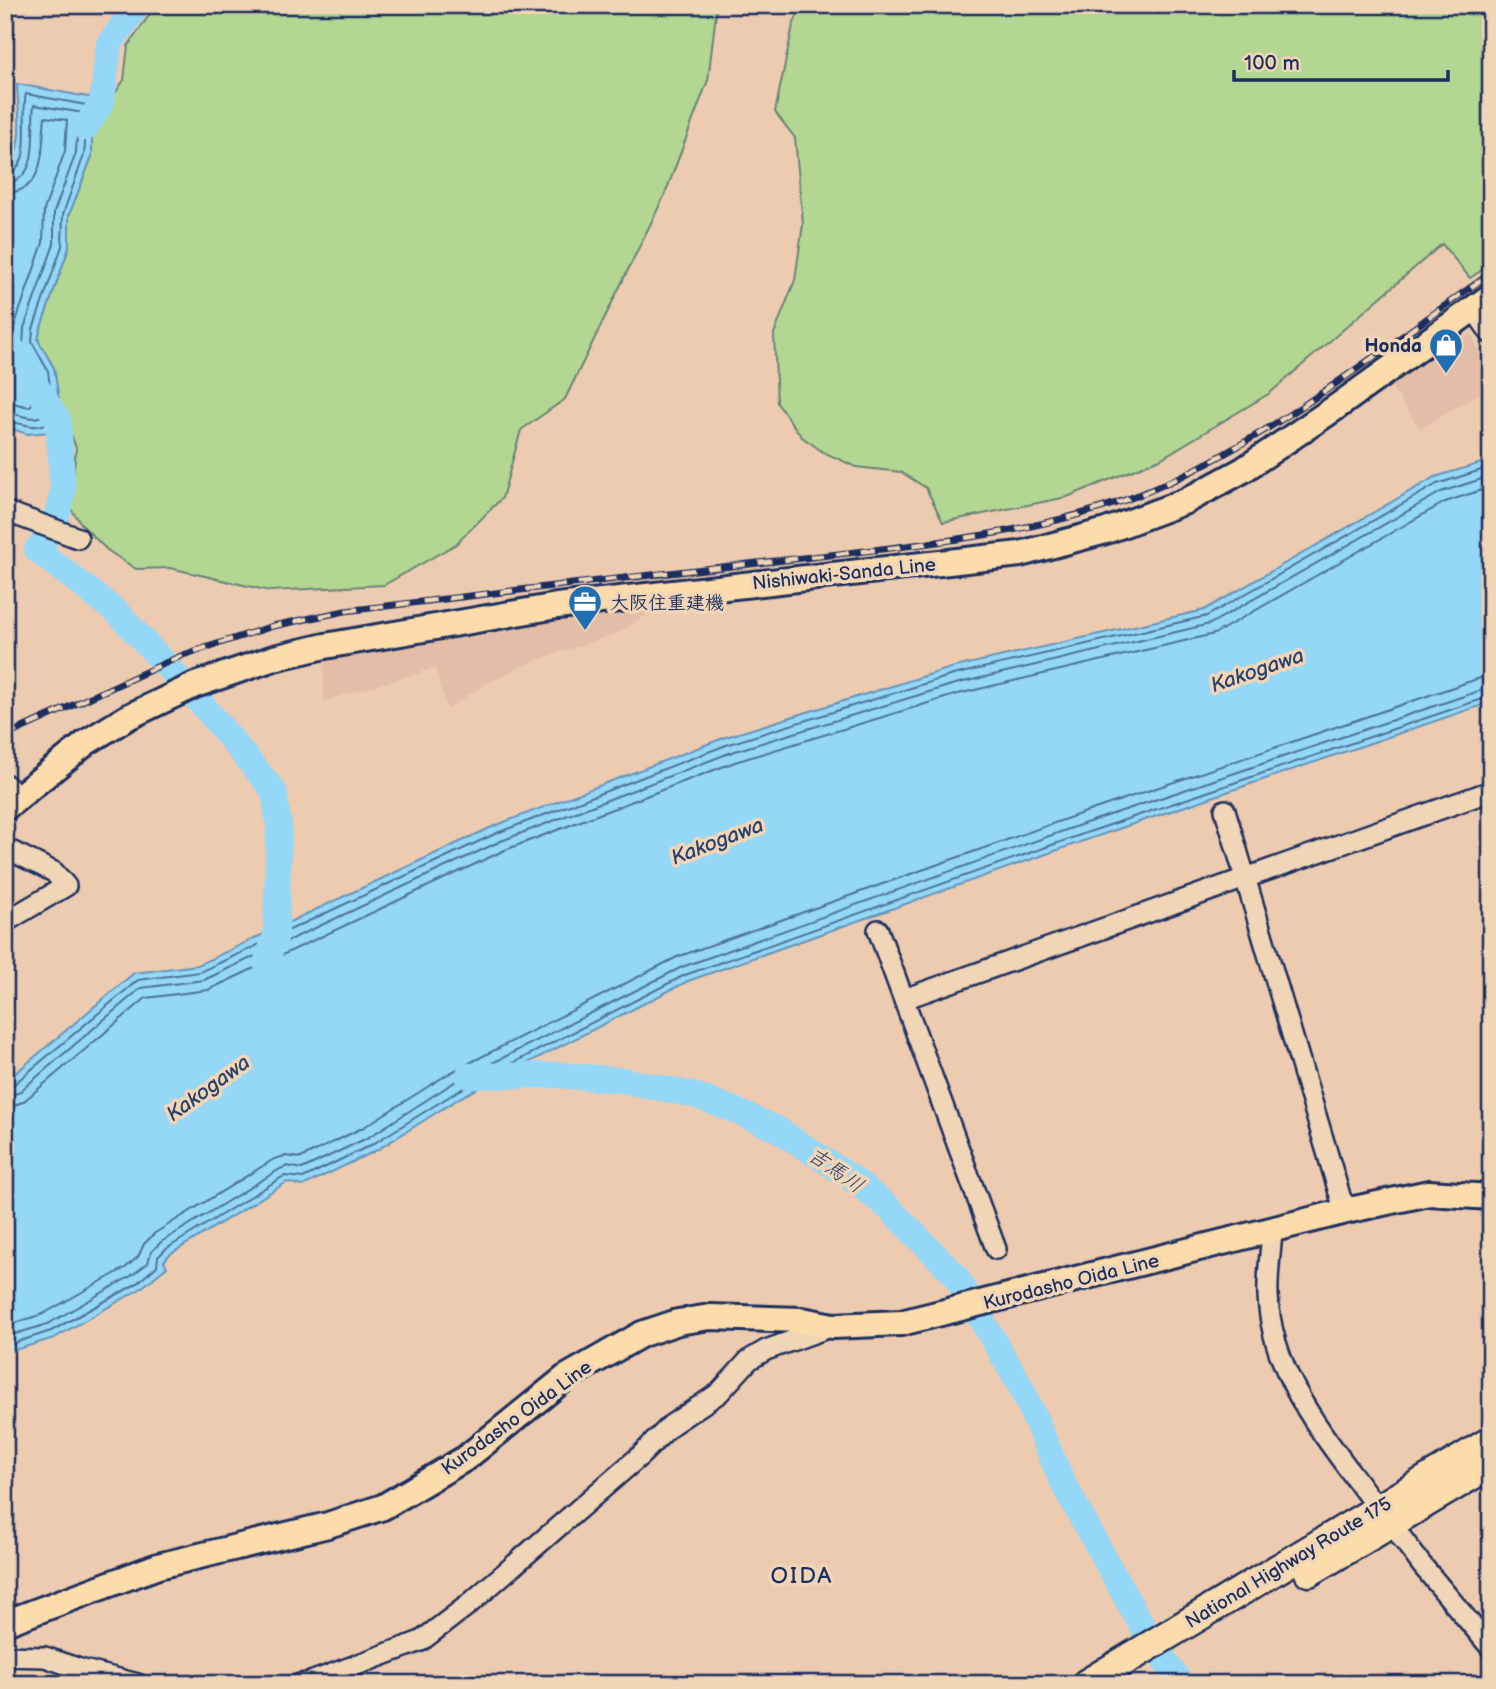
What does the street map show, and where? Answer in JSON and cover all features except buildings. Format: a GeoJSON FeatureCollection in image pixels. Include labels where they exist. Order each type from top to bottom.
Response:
{"type":"FeatureCollection","features":[{"type":"Feature","properties":{"kind":"highway","name":"National Highway Route 175"},"geometry":{"type":"LineString","coordinates":[[1124,1684],[1300,1567],[1384,1516],[1491,1441]]}},
{"type":"Feature","properties":{"kind":"highway","name":"National Highway Route 175"},"geometry":{"type":"LineString","coordinates":[[1384,1516],[1491,1464]]}},
{"type":"Feature","properties":{"kind":"highway","name":"National Highway Route 175"},"geometry":{"type":"LineString","coordinates":[[1086,1684],[1300,1567]]}},
{"type":"Feature","properties":{"kind":"main road","name":"Nishiwaki-Sanda Line"},"geometry":{"type":"LineString","coordinates":[[10,796],[128,717],[186,689],[274,658],[324,646],[498,615],[665,592],[1020,554],[1106,531],[1186,501],[1243,470],[1335,408],[1482,302]]}},
{"type":"Feature","properties":{"kind":"main road","name":"Kurodasho Oida Line"},"geometry":{"type":"LineString","coordinates":[[5,1623],[158,1566],[328,1525],[383,1507],[466,1458],[565,1378],[642,1334],[678,1322],[710,1317],[802,1320],[832,1326],[901,1323],[1350,1210],[1429,1193],[1491,1197]]}},
{"type":"Feature","properties":{"kind":"street"},"geometry":{"type":"LineString","coordinates":[[1482,302],[1491,334]]}},
{"type":"Feature","properties":{"kind":"street"},"geometry":{"type":"LineString","coordinates":[[5,512],[78,538]]}},
{"type":"Feature","properties":{"kind":"street"},"geometry":{"type":"LineString","coordinates":[[904,999],[1491,792]]}},
{"type":"Feature","properties":{"kind":"street"},"geometry":{"type":"LineString","coordinates":[[1225,810],[1341,1199],[1350,1210]]}},
{"type":"Feature","properties":{"kind":"street"},"geometry":{"type":"LineString","coordinates":[[5,848],[54,872],[66,886],[5,922]]}},
{"type":"Feature","properties":{"kind":"street"},"geometry":{"type":"LineString","coordinates":[[878,930],[996,1249]]}},
{"type":"Feature","properties":{"kind":"street"},"geometry":{"type":"LineString","coordinates":[[1272,1230],[1268,1295],[1274,1339],[1296,1394],[1384,1516],[1491,1648]]}},
{"type":"Feature","properties":{"kind":"street"},"geometry":{"type":"LineString","coordinates":[[300,1684],[421,1641],[468,1605],[631,1464],[671,1425],[719,1393],[749,1360],[766,1350],[832,1326]]}},
{"type":"Feature","properties":{"kind":"street"},"geometry":{"type":"LineString","coordinates":[[5,1656],[45,1657],[138,1684]]}},
{"type":"Feature","properties":{"kind":"shaded area","name":"Honda"},"geometry":{"type":"Polygon","coordinates":[[[1471,333],[1484,363],[1481,393],[1420,429],[1391,386],[1471,333]]]}},
{"type":"Feature","properties":{"kind":"shaded area"},"geometry":{"type":"Polygon","coordinates":[[[651,608],[650,613],[618,633],[531,662],[487,683],[447,709],[435,668],[324,701],[324,659],[544,619],[651,608]]]}},
{"type":"Feature","properties":{"kind":"green space"},"geometry":{"type":"Polygon","coordinates":[[[156,5],[717,5],[708,80],[665,194],[565,399],[521,430],[502,498],[456,544],[384,585],[270,591],[170,568],[136,569],[107,550],[83,526],[70,508],[76,448],[59,401],[54,368],[38,340],[69,247],[69,215],[92,156],[92,135],[124,80],[128,46],[156,5]]]}},
{"type":"Feature","properties":{"kind":"green space"},"geometry":{"type":"Polygon","coordinates":[[[802,5],[1491,5],[1491,264],[1470,278],[1442,244],[1270,393],[1160,459],[1067,497],[943,522],[926,488],[901,472],[856,467],[823,452],[802,437],[777,403],[774,334],[795,280],[803,224],[795,138],[775,112],[793,25],[802,5]]]}},
{"type":"Feature","properties":{"kind":"water"},"geometry":{"type":"Polygon","coordinates":[[[17,84],[110,101],[92,135],[92,156],[69,215],[69,247],[38,340],[54,368],[59,401],[69,429],[51,429],[51,432],[28,434],[5,427],[5,170],[12,161],[18,140],[17,84]]]}},
{"type":"Feature","properties":{"kind":"water","name":"Kakogawa"},"geometry":{"type":"Polygon","coordinates":[[[1491,460],[1491,702],[1086,840],[688,981],[461,1097],[377,1150],[303,1186],[287,1182],[169,1255],[164,1261],[167,1267],[140,1289],[54,1338],[5,1353],[5,1082],[134,973],[198,965],[494,826],[726,737],[951,668],[1204,610],[1435,477],[1491,460]]]}},
{"type":"Feature","properties":{"kind":"waterway"},"geometry":{"type":"LineString","coordinates":[[85,128],[102,102],[109,44],[138,5]]}},
{"type":"Feature","properties":{"kind":"waterway"},"geometry":{"type":"LineString","coordinates":[[5,338],[58,420],[63,490],[55,524]]}},
{"type":"Feature","properties":{"kind":"waterway"},"geometry":{"type":"LineString","coordinates":[[50,532],[37,550],[119,614],[200,702],[274,791],[279,826],[276,935],[266,963]]}},
{"type":"Feature","properties":{"kind":"waterway","name":"吉馬川"},"geometry":{"type":"LineString","coordinates":[[468,1076],[558,1075],[622,1080],[694,1095],[777,1129],[850,1177],[889,1208],[955,1275],[1020,1385],[1064,1485],[1124,1594],[1147,1635],[1181,1684]]}},
{"type":"Feature","properties":{"kind":"railway"},"geometry":{"type":"LineString","coordinates":[[5,736],[183,655],[273,626],[345,611],[979,536],[1029,527],[1123,501],[1167,483],[1252,438],[1334,385],[1491,273]]}},
{"type":"Feature","properties":{"kind":"place","name":"Honda"},"geometry":{"type":"Point","coordinates":[1446,375]}},
{"type":"Feature","properties":{"kind":"place","name":"大阪住重建機"},"geometry":{"type":"Point","coordinates":[585,632]}},
{"type":"Feature","properties":{"kind":"district","name":"OIDA"},"geometry":{"type":"Point","coordinates":[802,1575]}}]}
